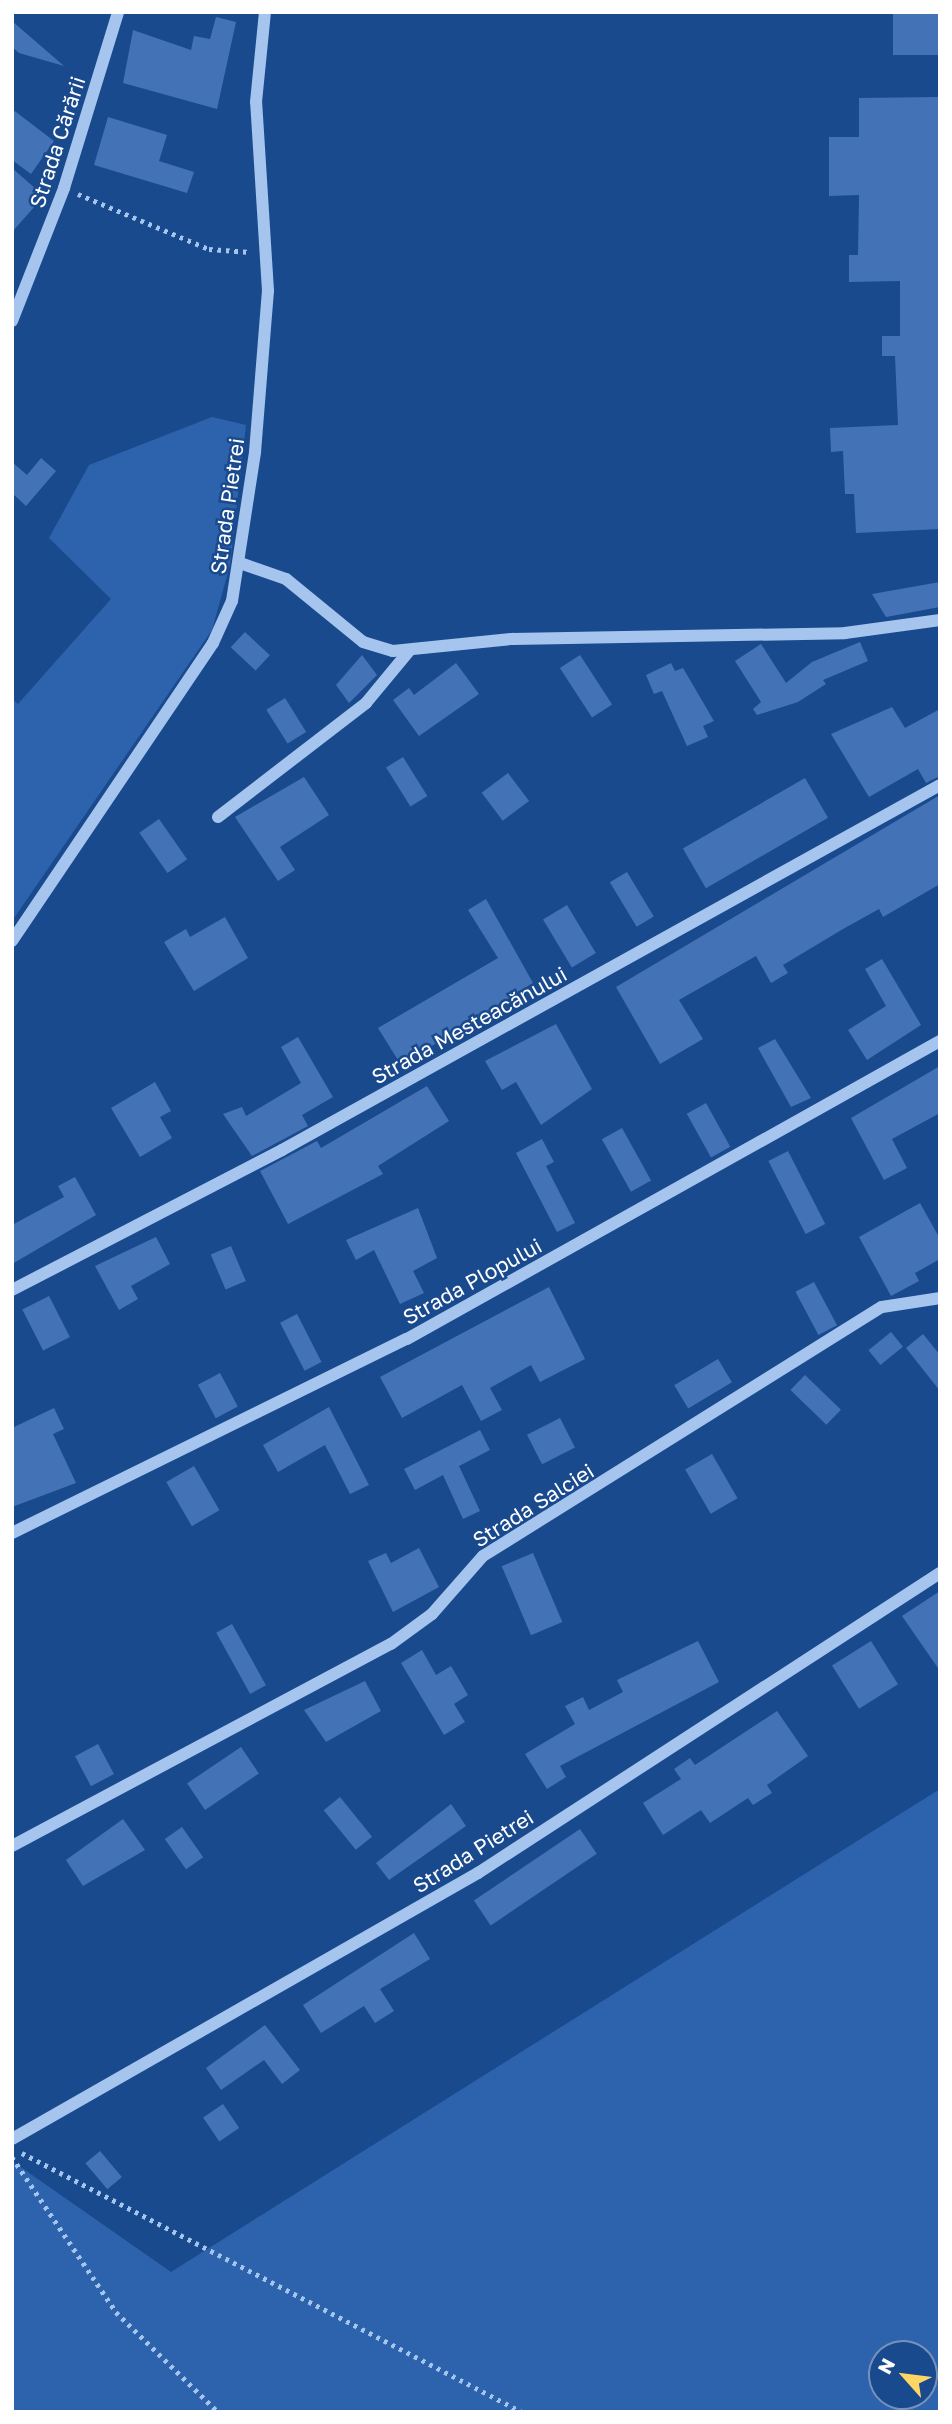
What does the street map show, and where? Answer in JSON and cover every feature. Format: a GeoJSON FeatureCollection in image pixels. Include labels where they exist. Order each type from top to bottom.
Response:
{"type":"FeatureCollection","features":[{"type":"Feature","properties":{"kind":"street","name":"Strada Cărării"},"geometry":{"type":"LineString","coordinates":[[12,321],[64,188],[118,12]]}},
{"type":"Feature","properties":{"kind":"street","name":"Strada Pietrei"},"geometry":{"type":"LineString","coordinates":[[12,941],[213,643],[240,563],[266,335],[268,246],[257,102],[265,12]]}},
{"type":"Feature","properties":{"kind":"street"},"geometry":{"type":"LineString","coordinates":[[240,563],[293,583],[363,642],[409,651],[512,639],[845,634],[940,620]]}},
{"type":"Feature","properties":{"kind":"street"},"geometry":{"type":"LineString","coordinates":[[218,817],[366,703],[409,651]]}},
{"type":"Feature","properties":{"kind":"street","name":"Strada Mesteacănului"},"geometry":{"type":"LineString","coordinates":[[12,1290],[282,1150],[940,785]]}},
{"type":"Feature","properties":{"kind":"street","name":"Strada Plopului"},"geometry":{"type":"LineString","coordinates":[[12,1533],[407,1339],[940,1041]]}},
{"type":"Feature","properties":{"kind":"street","name":"Strada Salciei"},"geometry":{"type":"LineString","coordinates":[[12,1846],[391,1644],[432,1614],[483,1556],[882,1307],[940,1298]]}},
{"type":"Feature","properties":{"kind":"street","name":"Strada Pietrei"},"geometry":{"type":"LineString","coordinates":[[12,2139],[478,1873],[940,1573]]}},
{"type":"Feature","properties":{"kind":"path"},"geometry":{"type":"LineString","coordinates":[[64,188],[209,249],[231,255],[268,246]]}},
{"type":"Feature","properties":{"kind":"path"},"geometry":{"type":"LineString","coordinates":[[12,2148],[522,2412]]}},
{"type":"Feature","properties":{"kind":"path"},"geometry":{"type":"LineString","coordinates":[[12,2157],[116,2312],[218,2412]]}},
{"type":"Feature","properties":{"kind":"shaded area"},"geometry":{"type":"Polygon","coordinates":[[[212,417],[246,425],[230,565],[212,630],[12,921],[12,699],[18,704],[111,599],[49,538],[89,465],[212,417]]]}},
{"type":"Feature","properties":{"kind":"shaded area"},"geometry":{"type":"Polygon","coordinates":[[[940,1789],[940,2412],[12,2412],[12,2161],[171,2272],[940,1789]]]}},
{"type":"Feature","properties":{"kind":"building"},"geometry":{"type":"Polygon","coordinates":[[[893,12],[940,12],[940,55],[893,55],[893,12]]]}},
{"type":"Feature","properties":{"kind":"building"},"geometry":{"type":"Polygon","coordinates":[[[216,17],[236,22],[217,109],[123,83],[133,30],[191,50],[194,36],[210,39],[216,17]]]}},
{"type":"Feature","properties":{"kind":"building"},"geometry":{"type":"Polygon","coordinates":[[[12,21],[64,66],[19,53],[12,47],[12,21]]]}},
{"type":"Feature","properties":{"kind":"building"},"geometry":{"type":"Polygon","coordinates":[[[940,97],[940,529],[856,533],[854,494],[845,494],[843,451],[831,452],[830,428],[898,425],[895,356],[882,356],[882,336],[900,336],[900,281],[849,282],[849,255],[858,255],[859,195],[829,196],[829,137],[859,137],[859,98],[940,97]]]}},
{"type":"Feature","properties":{"kind":"building"},"geometry":{"type":"Polygon","coordinates":[[[12,109],[54,141],[31,174],[12,160],[12,109]]]}},
{"type":"Feature","properties":{"kind":"building"},"geometry":{"type":"Polygon","coordinates":[[[108,117],[167,135],[159,161],[194,172],[187,193],[94,165],[108,117]]]}},
{"type":"Feature","properties":{"kind":"building"},"geometry":{"type":"Polygon","coordinates":[[[12,168],[44,196],[12,232],[12,168]]]}},
{"type":"Feature","properties":{"kind":"building"},"geometry":{"type":"Polygon","coordinates":[[[41,458],[56,471],[26,506],[12,493],[12,462],[27,475],[41,458]]]}},
{"type":"Feature","properties":{"kind":"building"},"geometry":{"type":"Polygon","coordinates":[[[940,582],[940,607],[886,617],[872,594],[940,582]]]}},
{"type":"Feature","properties":{"kind":"building"},"geometry":{"type":"Polygon","coordinates":[[[245,632],[270,655],[256,671],[231,647],[245,632]]]}},
{"type":"Feature","properties":{"kind":"building"},"geometry":{"type":"Polygon","coordinates":[[[860,642],[868,661],[823,680],[826,684],[798,702],[757,715],[753,709],[761,702],[735,661],[761,644],[786,683],[812,662],[860,642]]]}},
{"type":"Feature","properties":{"kind":"building"},"geometry":{"type":"Polygon","coordinates":[[[362,655],[377,675],[349,703],[336,685],[362,655]]]}},
{"type":"Feature","properties":{"kind":"building"},"geometry":{"type":"Polygon","coordinates":[[[580,655],[612,704],[592,718],[560,668],[580,655]]]}},
{"type":"Feature","properties":{"kind":"building"},"geometry":{"type":"Polygon","coordinates":[[[456,663],[479,694],[419,736],[393,700],[409,688],[414,695],[456,663]]]}},
{"type":"Feature","properties":{"kind":"building"},"geometry":{"type":"Polygon","coordinates":[[[671,663],[675,671],[683,668],[714,721],[703,726],[708,737],[687,746],[662,691],[654,694],[646,675],[671,663]]]}},
{"type":"Feature","properties":{"kind":"building"},"geometry":{"type":"Polygon","coordinates":[[[285,698],[306,732],[288,744],[266,710],[285,698]]]}},
{"type":"Feature","properties":{"kind":"building"},"geometry":{"type":"Polygon","coordinates":[[[892,707],[905,728],[940,709],[940,776],[926,783],[918,769],[869,797],[831,734],[892,707]]]}},
{"type":"Feature","properties":{"kind":"building"},"geometry":{"type":"Polygon","coordinates":[[[403,757],[427,796],[410,807],[386,768],[403,757]]]}},
{"type":"Feature","properties":{"kind":"building"},"geometry":{"type":"Polygon","coordinates":[[[508,773],[529,801],[503,821],[482,793],[508,773]]]}},
{"type":"Feature","properties":{"kind":"building"},"geometry":{"type":"Polygon","coordinates":[[[304,777],[329,815],[280,847],[295,870],[278,881],[235,817],[304,777]]]}},
{"type":"Feature","properties":{"kind":"building"},"geometry":{"type":"Polygon","coordinates":[[[805,778],[828,818],[706,888],[683,848],[805,778]]]}},
{"type":"Feature","properties":{"kind":"building"},"geometry":{"type":"Polygon","coordinates":[[[940,795],[940,884],[883,917],[879,909],[843,929],[783,965],[788,973],[771,983],[756,956],[679,1000],[703,1039],[660,1064],[616,987],[940,795]]]}},
{"type":"Feature","properties":{"kind":"building"},"geometry":{"type":"Polygon","coordinates":[[[159,819],[187,859],[167,873],[139,833],[159,819]]]}},
{"type":"Feature","properties":{"kind":"building"},"geometry":{"type":"Polygon","coordinates":[[[627,872],[654,917],[637,927],[610,882],[627,872]]]}},
{"type":"Feature","properties":{"kind":"building"},"geometry":{"type":"Polygon","coordinates":[[[486,899],[533,983],[401,1065],[378,1028],[498,958],[468,910],[486,899]]]}},
{"type":"Feature","properties":{"kind":"building"},"geometry":{"type":"Polygon","coordinates":[[[567,905],[596,953],[572,967],[543,919],[567,905]]]}},
{"type":"Feature","properties":{"kind":"building"},"geometry":{"type":"Polygon","coordinates":[[[225,917],[248,958],[194,991],[164,942],[186,929],[190,937],[225,917]]]}},
{"type":"Feature","properties":{"kind":"building"},"geometry":{"type":"Polygon","coordinates":[[[882,959],[921,1025],[867,1060],[848,1030],[886,1006],[865,969],[882,959]]]}},
{"type":"Feature","properties":{"kind":"building"},"geometry":{"type":"Polygon","coordinates":[[[556,1024],[592,1089],[541,1125],[516,1082],[502,1090],[485,1061],[556,1024]]]}},
{"type":"Feature","properties":{"kind":"building"},"geometry":{"type":"Polygon","coordinates":[[[298,1037],[333,1097],[302,1115],[308,1126],[252,1156],[223,1114],[242,1107],[246,1116],[301,1083],[281,1047],[298,1037]]]}},
{"type":"Feature","properties":{"kind":"building"},"geometry":{"type":"Polygon","coordinates":[[[775,1039],[811,1098],[791,1107],[758,1048],[775,1039]]]}},
{"type":"Feature","properties":{"kind":"building"},"geometry":{"type":"Polygon","coordinates":[[[940,1066],[940,1113],[892,1139],[907,1168],[884,1180],[851,1118],[940,1066]]]}},
{"type":"Feature","properties":{"kind":"building"},"geometry":{"type":"Polygon","coordinates":[[[155,1082],[171,1111],[160,1117],[172,1138],[140,1157],[111,1108],[155,1082]]]}},
{"type":"Feature","properties":{"kind":"building"},"geometry":{"type":"Polygon","coordinates":[[[427,1086],[449,1121],[378,1166],[383,1174],[288,1224],[260,1171],[317,1141],[321,1148],[427,1086]]]}},
{"type":"Feature","properties":{"kind":"building"},"geometry":{"type":"Polygon","coordinates":[[[706,1103],[730,1147],[711,1157],[687,1114],[706,1103]]]}},
{"type":"Feature","properties":{"kind":"building"},"geometry":{"type":"Polygon","coordinates":[[[622,1128],[651,1180],[631,1192],[602,1139],[622,1128]]]}},
{"type":"Feature","properties":{"kind":"building"},"geometry":{"type":"Polygon","coordinates":[[[542,1139],[554,1162],[546,1166],[575,1223],[557,1232],[516,1153],[542,1139]]]}},
{"type":"Feature","properties":{"kind":"building"},"geometry":{"type":"Polygon","coordinates":[[[788,1151],[825,1224],[806,1234],[768,1161],[788,1151]]]}},
{"type":"Feature","properties":{"kind":"building"},"geometry":{"type":"Polygon","coordinates":[[[75,1177],[96,1215],[12,1264],[12,1225],[64,1197],[58,1186],[75,1177]]]}},
{"type":"Feature","properties":{"kind":"building"},"geometry":{"type":"Polygon","coordinates":[[[920,1203],[940,1239],[940,1259],[915,1273],[919,1281],[891,1296],[859,1237],[920,1203]]]}},
{"type":"Feature","properties":{"kind":"building"},"geometry":{"type":"Polygon","coordinates":[[[418,1208],[437,1258],[413,1271],[424,1293],[400,1304],[374,1250],[356,1260],[346,1240],[418,1208]]]}},
{"type":"Feature","properties":{"kind":"building"},"geometry":{"type":"Polygon","coordinates":[[[156,1237],[170,1264],[131,1286],[138,1299],[119,1310],[95,1266],[156,1237]]]}},
{"type":"Feature","properties":{"kind":"building"},"geometry":{"type":"Polygon","coordinates":[[[231,1246],[246,1281],[226,1290],[211,1255],[231,1246]]]}},
{"type":"Feature","properties":{"kind":"building"},"geometry":{"type":"Polygon","coordinates":[[[814,1282],[837,1325],[818,1335],[795,1292],[814,1282]]]}},
{"type":"Feature","properties":{"kind":"building"},"geometry":{"type":"Polygon","coordinates":[[[549,1287],[585,1359],[540,1382],[531,1365],[490,1388],[502,1410],[481,1421],[462,1385],[402,1418],[380,1377],[549,1287]]]}},
{"type":"Feature","properties":{"kind":"building"},"geometry":{"type":"Polygon","coordinates":[[[49,1296],[70,1337],[43,1351],[22,1310],[49,1296]]]}},
{"type":"Feature","properties":{"kind":"building"},"geometry":{"type":"Polygon","coordinates":[[[297,1314],[322,1362],[305,1371],[280,1323],[297,1314]]]}},
{"type":"Feature","properties":{"kind":"building"},"geometry":{"type":"Polygon","coordinates":[[[891,1332],[903,1347],[880,1365],[868,1350],[891,1332]]]}},
{"type":"Feature","properties":{"kind":"building"},"geometry":{"type":"Polygon","coordinates":[[[923,1334],[940,1355],[940,1391],[906,1348],[923,1334]]]}},
{"type":"Feature","properties":{"kind":"building"},"geometry":{"type":"Polygon","coordinates":[[[718,1359],[732,1382],[688,1408],[674,1385],[718,1359]]]}},
{"type":"Feature","properties":{"kind":"building"},"geometry":{"type":"Polygon","coordinates":[[[220,1373],[238,1407],[216,1418],[198,1385],[220,1373]]]}},
{"type":"Feature","properties":{"kind":"building"},"geometry":{"type":"Polygon","coordinates":[[[805,1375],[841,1410],[826,1425],[790,1390],[805,1375]]]}},
{"type":"Feature","properties":{"kind":"building"},"geometry":{"type":"Polygon","coordinates":[[[329,1407],[369,1485],[350,1494],[325,1445],[278,1472],[263,1445],[329,1407]]]}},
{"type":"Feature","properties":{"kind":"building"},"geometry":{"type":"Polygon","coordinates":[[[54,1408],[64,1429],[53,1434],[76,1483],[12,1507],[12,1428],[54,1408]]]}},
{"type":"Feature","properties":{"kind":"building"},"geometry":{"type":"Polygon","coordinates":[[[560,1418],[575,1447],[542,1464],[527,1435],[560,1418]]]}},
{"type":"Feature","properties":{"kind":"building"},"geometry":{"type":"Polygon","coordinates":[[[480,1430],[490,1450],[459,1466],[480,1511],[463,1519],[443,1475],[415,1490],[404,1469],[480,1430]]]}},
{"type":"Feature","properties":{"kind":"building"},"geometry":{"type":"Polygon","coordinates":[[[712,1454],[738,1498],[711,1514],[685,1470],[712,1454]]]}},
{"type":"Feature","properties":{"kind":"building"},"geometry":{"type":"Polygon","coordinates":[[[194,1466],[220,1510],[192,1526],[166,1482],[194,1466]]]}},
{"type":"Feature","properties":{"kind":"building"},"geometry":{"type":"Polygon","coordinates":[[[419,1548],[439,1587],[393,1612],[368,1561],[386,1553],[391,1563],[419,1548]]]}},
{"type":"Feature","properties":{"kind":"building"},"geometry":{"type":"Polygon","coordinates":[[[533,1553],[562,1622],[531,1635],[502,1566],[533,1553]]]}},
{"type":"Feature","properties":{"kind":"building"},"geometry":{"type":"Polygon","coordinates":[[[940,1591],[940,1671],[902,1616],[940,1591]]]}},
{"type":"Feature","properties":{"kind":"building"},"geometry":{"type":"Polygon","coordinates":[[[232,1624],[266,1685],[250,1694],[216,1633],[232,1624]]]}},
{"type":"Feature","properties":{"kind":"building"},"geometry":{"type":"Polygon","coordinates":[[[698,1641],[719,1682],[560,1766],[566,1777],[547,1789],[525,1754],[575,1724],[565,1706],[583,1697],[589,1710],[623,1692],[617,1680],[698,1641]]]}},
{"type":"Feature","properties":{"kind":"building"},"geometry":{"type":"Polygon","coordinates":[[[871,1641],[898,1684],[859,1709],[832,1665],[871,1641]]]}},
{"type":"Feature","properties":{"kind":"building"},"geometry":{"type":"Polygon","coordinates":[[[422,1650],[436,1675],[451,1666],[468,1695],[454,1704],[465,1722],[444,1735],[401,1663],[422,1650]]]}},
{"type":"Feature","properties":{"kind":"building"},"geometry":{"type":"Polygon","coordinates":[[[365,1681],[381,1711],[326,1742],[304,1710],[365,1681]]]}},
{"type":"Feature","properties":{"kind":"building"},"geometry":{"type":"Polygon","coordinates":[[[777,1711],[808,1756],[767,1785],[772,1793],[753,1805],[748,1798],[710,1823],[701,1810],[663,1835],[643,1803],[681,1779],[674,1769],[690,1758],[695,1765],[777,1711]]]}},
{"type":"Feature","properties":{"kind":"building"},"geometry":{"type":"Polygon","coordinates":[[[98,1744],[114,1774],[91,1786],[75,1756],[98,1744]]]}},
{"type":"Feature","properties":{"kind":"building"},"geometry":{"type":"Polygon","coordinates":[[[241,1747],[259,1774],[205,1810],[187,1783],[241,1747]]]}},
{"type":"Feature","properties":{"kind":"building"},"geometry":{"type":"Polygon","coordinates":[[[340,1797],[372,1837],[356,1850],[324,1810],[340,1797]]]}},
{"type":"Feature","properties":{"kind":"building"},"geometry":{"type":"Polygon","coordinates":[[[451,1804],[466,1826],[389,1880],[376,1863],[451,1804]]]}},
{"type":"Feature","properties":{"kind":"building"},"geometry":{"type":"Polygon","coordinates":[[[123,1819],[145,1850],[83,1886],[66,1860],[123,1819]]]}},
{"type":"Feature","properties":{"kind":"building"},"geometry":{"type":"Polygon","coordinates":[[[182,1827],[203,1857],[186,1869],[165,1839],[182,1827]]]}},
{"type":"Feature","properties":{"kind":"building"},"geometry":{"type":"Polygon","coordinates":[[[580,1829],[597,1854],[491,1925],[474,1901],[580,1829]]]}},
{"type":"Feature","properties":{"kind":"building"},"geometry":{"type":"Polygon","coordinates":[[[414,1933],[430,1959],[380,1989],[394,2011],[375,2023],[364,2006],[321,2033],[303,2005],[414,1933]]]}},
{"type":"Feature","properties":{"kind":"building"},"geometry":{"type":"Polygon","coordinates":[[[265,2025],[300,2070],[282,2084],[264,2060],[221,2090],[206,2068],[265,2025]]]}},
{"type":"Feature","properties":{"kind":"building"},"geometry":{"type":"Polygon","coordinates":[[[223,2104],[239,2128],[219,2141],[203,2117],[223,2104]]]}},
{"type":"Feature","properties":{"kind":"building"},"geometry":{"type":"Polygon","coordinates":[[[100,2151],[122,2177],[107,2189],[85,2163],[100,2151]]]}}]}
